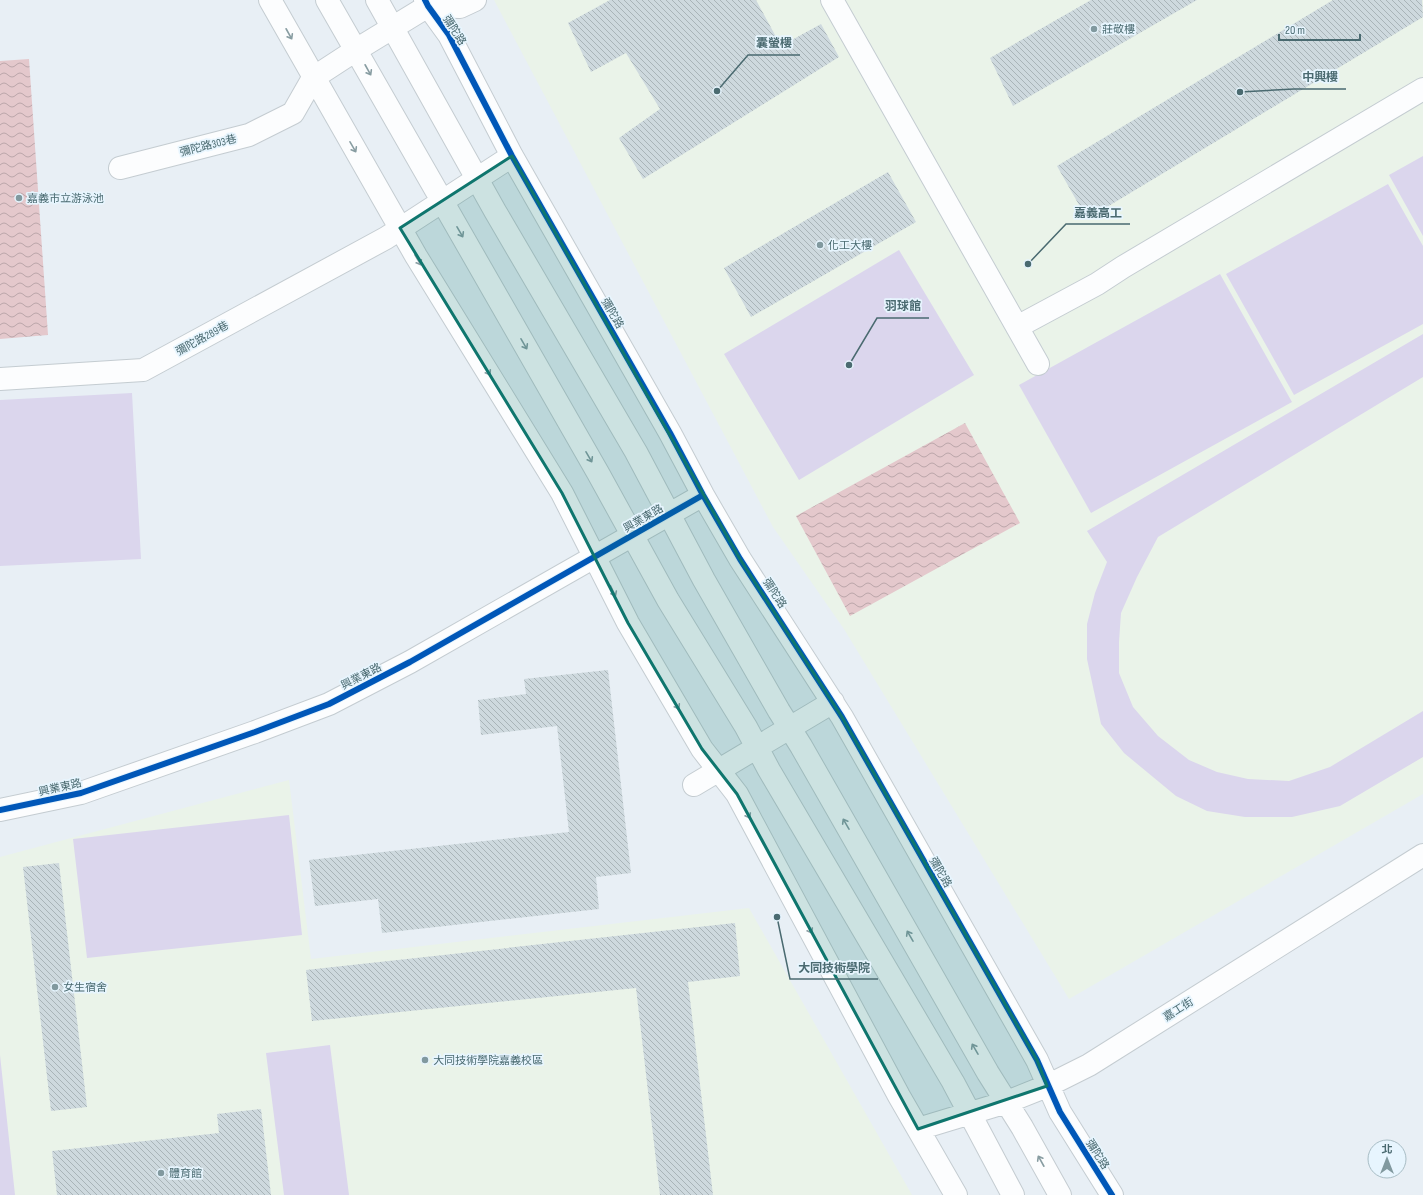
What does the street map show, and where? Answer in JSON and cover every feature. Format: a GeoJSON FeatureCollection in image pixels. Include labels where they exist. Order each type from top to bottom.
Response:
{"type":"FeatureCollection","features":[{"type":"Feature","properties":{"kind":"street"},"geometry":{"type":"LineString","coordinates":[[270,0],[313,78],[393,233],[416,256],[562,493],[596,556],[628,623],[702,748],[737,794],[918,1129],[956,1195]]}},
{"type":"Feature","properties":{"kind":"street"},"geometry":{"type":"LineString","coordinates":[[327,0],[594,466],[668,600],[746,727],[756,748],[953,1082],[968,1113],[1013,1195]]}},
{"type":"Feature","properties":{"kind":"street"},"geometry":{"type":"LineString","coordinates":[[376,0],[393,27],[476,179],[636,452],[704,580],[1060,1195]]}},
{"type":"Feature","properties":{"kind":"street"},"geometry":{"type":"LineString","coordinates":[[313,78],[393,27],[428,2],[460,7],[475,0]]}},
{"type":"Feature","properties":{"kind":"street"},"geometry":{"type":"LineString","coordinates":[[832,0],[1038,364]]}},
{"type":"Feature","properties":{"kind":"street","name":"彌陀路"},"geometry":{"type":"LineString","coordinates":[[428,2],[449,35],[512,156],[670,433],[703,495],[740,559],[833,702],[1037,1060],[1047,1086],[1060,1112],[1112,1195]]}},
{"type":"Feature","properties":{"kind":"street","name":"彌陀路303巷"},"geometry":{"type":"LineString","coordinates":[[120,168],[249,135],[293,113],[313,78]]}},
{"type":"Feature","properties":{"kind":"street"},"geometry":{"type":"LineString","coordinates":[[1017,327],[1097,284],[1123,267],[1423,89]]}},
{"type":"Feature","properties":{"kind":"street","name":"彌陀路289巷"},"geometry":{"type":"LineString","coordinates":[[0,379],[143,370],[393,233],[512,156]]}},
{"type":"Feature","properties":{"kind":"street","name":"興業東路"},"geometry":{"type":"LineString","coordinates":[[0,810],[81,793],[255,732],[329,704],[410,662],[703,495]]}},
{"type":"Feature","properties":{"kind":"street"},"geometry":{"type":"LineString","coordinates":[[694,785],[833,702]]}},
{"type":"Feature","properties":{"kind":"street","name":"嘉工街"},"geometry":{"type":"LineString","coordinates":[[918,1129],[1007,1102],[1047,1086],[1089,1065],[1423,855]]}},
{"type":"Feature","properties":{"kind":"highlighted area"},"geometry":{"type":"Polygon","coordinates":[[[512,156],[740,559],[842,717],[1037,1060],[1047,1086],[918,1129],[737,794],[702,749],[628,623],[562,493],[400,228],[512,156]]]}},
{"type":"Feature","properties":{"kind":"shaded area"},"geometry":{"type":"Polygon","coordinates":[[[494,0],[1423,0],[1423,794],[1069,999],[844,629],[773,527],[494,0]]]}},
{"type":"Feature","properties":{"kind":"shaded area"},"geometry":{"type":"Polygon","coordinates":[[[1423,156],[1423,236],[1389,175],[1423,156]]]}},
{"type":"Feature","properties":{"kind":"shaded area"},"geometry":{"type":"Polygon","coordinates":[[[1388,184],[1423,246],[1423,324],[1294,395],[1226,274],[1388,184]]]}},
{"type":"Feature","properties":{"kind":"shaded area"},"geometry":{"type":"Polygon","coordinates":[[[899,250],[974,375],[799,480],[724,354],[899,250]]]}},
{"type":"Feature","properties":{"kind":"shaded area"},"geometry":{"type":"Polygon","coordinates":[[[1220,274],[1292,402],[1091,513],[1019,385],[1220,274]]]}},
{"type":"Feature","properties":{"kind":"shaded area"},"geometry":{"type":"Polygon","coordinates":[[[1423,334],[1423,377],[1158,537],[1137,577],[1121,613],[1119,673],[1133,707],[1158,736],[1189,760],[1217,772],[1248,779],[1289,781],[1330,767],[1423,711],[1423,757],[1340,806],[1292,817],[1245,817],[1207,811],[1176,796],[1124,753],[1101,724],[1087,659],[1087,624],[1095,593],[1107,562],[1087,531],[1423,334]]]}},
{"type":"Feature","properties":{"kind":"shaded area"},"geometry":{"type":"Polygon","coordinates":[[[132,393],[141,559],[0,566],[0,400],[132,393]]]}},
{"type":"Feature","properties":{"kind":"shaded area","name":"大同技術學院嘉義校區"},"geometry":{"type":"Polygon","coordinates":[[[289,780],[311,959],[749,908],[912,1195],[0,1195],[0,857],[289,780]]]}},
{"type":"Feature","properties":{"kind":"shaded area"},"geometry":{"type":"Polygon","coordinates":[[[289,815],[302,935],[87,958],[73,839],[289,815]]]}},
{"type":"Feature","properties":{"kind":"shaded area"},"geometry":{"type":"Polygon","coordinates":[[[330,1045],[349,1195],[284,1195],[266,1053],[330,1045]]]}},
{"type":"Feature","properties":{"kind":"shaded area"},"geometry":{"type":"Polygon","coordinates":[[[0,1055],[15,1195],[0,1195],[0,1055]]]}},
{"type":"Feature","properties":{"kind":"water","name":"嘉義市立游泳池"},"geometry":{"type":"Polygon","coordinates":[[[29,59],[48,335],[0,339],[0,61],[29,59]]]}},
{"type":"Feature","properties":{"kind":"water"},"geometry":{"type":"Polygon","coordinates":[[[965,423],[1020,523],[850,616],[796,516],[965,423]]]}},
{"type":"Feature","properties":{"kind":"building"},"geometry":{"type":"Polygon","coordinates":[[[610,0],[756,0],[781,46],[821,24],[839,57],[643,179],[619,138],[660,109],[626,53],[591,72],[568,23],[610,0]]]}},
{"type":"Feature","properties":{"kind":"building","name":"莊敬樓"},"geometry":{"type":"Polygon","coordinates":[[[1091,0],[1197,0],[1013,106],[990,58],[1091,0]]]}},
{"type":"Feature","properties":{"kind":"building"},"geometry":{"type":"Polygon","coordinates":[[[1333,0],[1422,0],[1423,17],[1087,219],[1057,166],[1333,0]]]}},
{"type":"Feature","properties":{"kind":"building","name":"化工大樓"},"geometry":{"type":"Polygon","coordinates":[[[888,172],[916,222],[751,317],[724,268],[888,172]]]}},
{"type":"Feature","properties":{"kind":"building"},"geometry":{"type":"Polygon","coordinates":[[[608,670],[631,873],[596,877],[599,909],[382,933],[378,899],[315,906],[309,860],[569,832],[557,726],[481,735],[478,700],[526,694],[524,679],[608,670]]]}},
{"type":"Feature","properties":{"kind":"building","name":"女生宿舍"},"geometry":{"type":"Polygon","coordinates":[[[59,863],[87,1107],[51,1111],[23,867],[59,863]]]}},
{"type":"Feature","properties":{"kind":"building"},"geometry":{"type":"Polygon","coordinates":[[[735,923],[740,976],[688,982],[713,1195],[660,1195],[636,988],[312,1021],[306,970],[735,923]]]}},
{"type":"Feature","properties":{"kind":"building","name":"體育館"},"geometry":{"type":"Polygon","coordinates":[[[261,1109],[271,1195],[57,1195],[52,1151],[219,1133],[217,1114],[261,1109]]]}},
{"type":"Feature","properties":{"kind":"cycle path"},"geometry":{"type":"LineString","coordinates":[[425,0],[449,35],[512,156],[670,433],[703,495],[740,559],[842,717],[1037,1060],[1060,1112],[1112,1195]]}},
{"type":"Feature","properties":{"kind":"cycle path"},"geometry":{"type":"LineString","coordinates":[[0,810],[81,793],[255,732],[329,704],[410,662],[703,495]]}},
{"type":"Feature","properties":{"kind":"place","name":"莊敬樓"},"geometry":{"type":"Point","coordinates":[1094,29]}},
{"type":"Feature","properties":{"kind":"place","name":"囊螢樓"},"geometry":{"type":"Point","coordinates":[717,91]}},
{"type":"Feature","properties":{"kind":"place","name":"中興樓"},"geometry":{"type":"Point","coordinates":[1240,92]}},
{"type":"Feature","properties":{"kind":"place","name":"嘉義市立游泳池"},"geometry":{"type":"Point","coordinates":[19,198]}},
{"type":"Feature","properties":{"kind":"place","name":"化工大樓"},"geometry":{"type":"Point","coordinates":[820,245]}},
{"type":"Feature","properties":{"kind":"place","name":"嘉義高工"},"geometry":{"type":"Point","coordinates":[1028,264]}},
{"type":"Feature","properties":{"kind":"place","name":"羽球館"},"geometry":{"type":"Point","coordinates":[849,365]}},
{"type":"Feature","properties":{"kind":"place","name":"大同技術學院"},"geometry":{"type":"Point","coordinates":[777,917]}},
{"type":"Feature","properties":{"kind":"place","name":"女生宿舍"},"geometry":{"type":"Point","coordinates":[55,987]}},
{"type":"Feature","properties":{"kind":"place","name":"大同技術學院嘉義校區"},"geometry":{"type":"Point","coordinates":[425,1060]}},
{"type":"Feature","properties":{"kind":"place","name":"體育館"},"geometry":{"type":"Point","coordinates":[161,1173]}}]}
